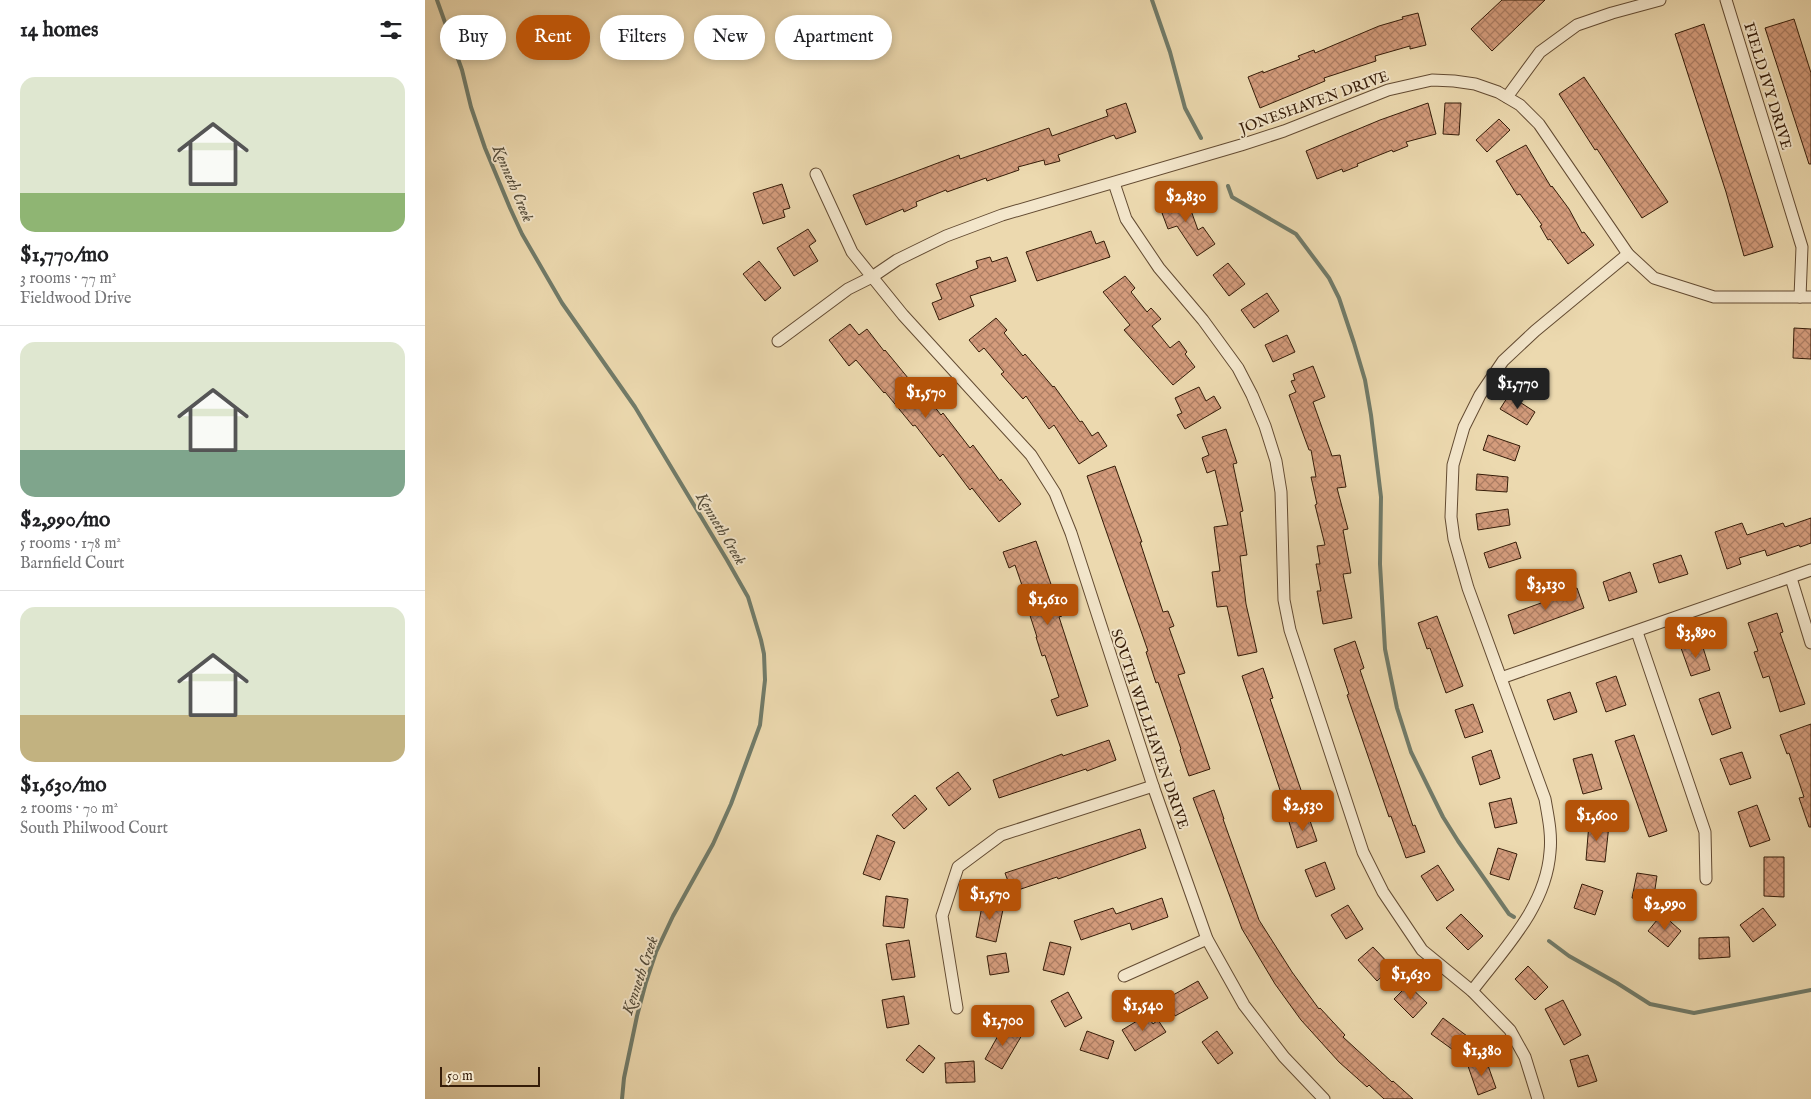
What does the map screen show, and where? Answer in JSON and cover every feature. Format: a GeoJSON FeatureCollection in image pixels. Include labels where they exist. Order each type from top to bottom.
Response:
{"type":"FeatureCollection","features":[{"type":"Feature","properties":{"kind":"street"},"geometry":{"type":"LineString","coordinates":[[1507,97],[1541,52],[1577,25],[1612,12],[1661,0]]}},
{"type":"Feature","properties":{"kind":"street","name":"FIELD IVY DRIVE"},"geometry":{"type":"LineString","coordinates":[[1726,0],[1802,247],[1806,297]]}},
{"type":"Feature","properties":{"kind":"street","name":"JONESHAVEN DRIVE"},"geometry":{"type":"LineString","coordinates":[[778,341],[848,289],[872,277],[897,260],[946,236],[1002,216],[1258,140],[1388,90],[1432,80],[1454,80],[1475,84],[1498,92],[1520,105],[1539,124],[1628,254],[1653,278],[1714,297],[1806,297]]}},
{"type":"Feature","properties":{"kind":"street","name":"SOUTH WILLHAVEN DRIVE"},"geometry":{"type":"LineString","coordinates":[[816,174],[852,252],[909,322],[1031,455],[1055,493],[1071,533],[1153,786],[1207,938],[1244,1005],[1284,1057],[1324,1099]]}},
{"type":"Feature","properties":{"kind":"street"},"geometry":{"type":"LineString","coordinates":[[1114,184],[1130,226],[1159,268],[1203,320],[1238,368],[1265,426],[1276,461],[1281,492],[1285,600],[1290,630],[1363,852],[1383,892],[1422,950],[1472,991],[1510,1030],[1525,1057],[1538,1099]]}},
{"type":"Feature","properties":{"kind":"street"},"geometry":{"type":"LineString","coordinates":[[1472,991],[1532,911],[1545,884],[1550,853],[1550,827],[1545,799],[1468,588],[1454,539],[1451,517],[1453,465],[1463,428],[1480,395],[1503,361],[1628,254]]}},
{"type":"Feature","properties":{"kind":"street"},"geometry":{"type":"LineString","coordinates":[[1501,678],[1811,570]]}},
{"type":"Feature","properties":{"kind":"street"},"geometry":{"type":"LineString","coordinates":[[1791,578],[1811,643]]}},
{"type":"Feature","properties":{"kind":"street"},"geometry":{"type":"LineString","coordinates":[[1637,632],[1705,832],[1706,879]]}},
{"type":"Feature","properties":{"kind":"street"},"geometry":{"type":"LineString","coordinates":[[957,1008],[942,916],[958,867],[1001,834],[1153,786]]}},
{"type":"Feature","properties":{"kind":"street"},"geometry":{"type":"LineString","coordinates":[[1124,976],[1207,938]]}},
{"type":"Feature","properties":{"kind":"building"},"geometry":{"type":"Polygon","coordinates":[[[1502,0],[1545,0],[1492,51],[1471,29],[1502,0]]]}},
{"type":"Feature","properties":{"kind":"building"},"geometry":{"type":"Polygon","coordinates":[[[1418,13],[1426,45],[1410,49],[1410,46],[1375,56],[1376,61],[1324,78],[1325,81],[1260,108],[1248,77],[1300,59],[1298,56],[1314,50],[1315,53],[1379,26],[1403,19],[1402,17],[1418,13]]]}},
{"type":"Feature","properties":{"kind":"building"},"geometry":{"type":"Polygon","coordinates":[[[1794,19],[1811,73],[1811,164],[1809,164],[1765,28],[1794,19]]]}},
{"type":"Feature","properties":{"kind":"building"},"geometry":{"type":"Polygon","coordinates":[[[1704,24],[1773,247],[1744,256],[1726,192],[1675,34],[1704,24]]]}},
{"type":"Feature","properties":{"kind":"building"},"geometry":{"type":"Polygon","coordinates":[[[1584,77],[1668,202],[1642,218],[1559,94],[1584,77]]]}},
{"type":"Feature","properties":{"kind":"building"},"geometry":{"type":"Polygon","coordinates":[[[1126,103],[1136,132],[1116,139],[1114,135],[1058,155],[1060,161],[1045,165],[1044,160],[1018,167],[1019,170],[987,181],[986,178],[947,192],[946,190],[916,202],[917,206],[904,212],[903,209],[866,225],[853,195],[959,155],[960,159],[1049,128],[1052,136],[1108,116],[1106,110],[1126,103]]]}},
{"type":"Feature","properties":{"kind":"building"},"geometry":{"type":"Polygon","coordinates":[[[1428,103],[1436,134],[1406,142],[1408,146],[1393,152],[1392,150],[1357,164],[1358,166],[1343,172],[1342,169],[1317,179],[1306,151],[1380,120],[1428,103]]]}},
{"type":"Feature","properties":{"kind":"building"},"geometry":{"type":"Polygon","coordinates":[[[1445,103],[1461,103],[1459,135],[1443,134],[1445,103]]]}},
{"type":"Feature","properties":{"kind":"building"},"geometry":{"type":"Polygon","coordinates":[[[1499,119],[1510,130],[1487,152],[1476,140],[1499,119]]]}},
{"type":"Feature","properties":{"kind":"building"},"geometry":{"type":"Polygon","coordinates":[[[1526,145],[1551,187],[1569,209],[1582,233],[1584,232],[1594,245],[1568,264],[1550,239],[1548,240],[1540,226],[1542,225],[1520,194],[1517,195],[1496,161],[1526,145]]]}},
{"type":"Feature","properties":{"kind":"building"},"geometry":{"type":"Polygon","coordinates":[[[782,184],[790,208],[783,210],[785,217],[763,224],[753,193],[782,184]]]}},
{"type":"Feature","properties":{"kind":"building"},"geometry":{"type":"Polygon","coordinates":[[[1184,191],[1198,230],[1203,227],[1215,244],[1197,256],[1177,226],[1168,229],[1162,213],[1168,211],[1164,199],[1184,191]]]}},
{"type":"Feature","properties":{"kind":"building"},"geometry":{"type":"Polygon","coordinates":[[[808,229],[816,241],[809,246],[818,261],[794,276],[777,248],[808,229]]]}},
{"type":"Feature","properties":{"kind":"building"},"geometry":{"type":"Polygon","coordinates":[[[1091,231],[1096,244],[1104,241],[1110,257],[1037,281],[1026,252],[1091,231]]]}},
{"type":"Feature","properties":{"kind":"building"},"geometry":{"type":"Polygon","coordinates":[[[990,257],[992,262],[1007,257],[1016,281],[970,296],[974,306],[939,320],[932,303],[942,299],[936,284],[978,268],[976,261],[990,257]]]}},
{"type":"Feature","properties":{"kind":"building"},"geometry":{"type":"Polygon","coordinates":[[[759,261],[781,288],[765,301],[743,274],[759,261]]]}},
{"type":"Feature","properties":{"kind":"building"},"geometry":{"type":"Polygon","coordinates":[[[1228,263],[1245,284],[1229,296],[1213,275],[1228,263]]]}},
{"type":"Feature","properties":{"kind":"building"},"geometry":{"type":"Polygon","coordinates":[[[1125,276],[1135,288],[1131,292],[1147,312],[1151,308],[1161,319],[1152,326],[1170,348],[1179,341],[1187,352],[1185,354],[1195,367],[1173,385],[1124,330],[1130,325],[1103,292],[1125,276]]]}},
{"type":"Feature","properties":{"kind":"building"},"geometry":{"type":"Polygon","coordinates":[[[1267,293],[1279,311],[1254,328],[1241,310],[1267,293]]]}},
{"type":"Feature","properties":{"kind":"building"},"geometry":{"type":"Polygon","coordinates":[[[996,318],[1007,330],[1004,333],[1023,356],[1025,354],[1054,386],[1092,436],[1098,432],[1107,446],[1079,464],[1054,425],[1049,429],[1026,396],[1023,399],[1001,374],[1004,372],[984,348],[979,352],[969,340],[996,318]]]}},
{"type":"Feature","properties":{"kind":"building"},"geometry":{"type":"Polygon","coordinates":[[[850,324],[859,335],[867,329],[913,384],[915,382],[941,415],[943,413],[970,448],[973,445],[1000,481],[1001,479],[1021,504],[999,522],[972,488],[970,490],[943,454],[940,457],[915,425],[913,426],[856,360],[849,366],[829,340],[850,324]]]}},
{"type":"Feature","properties":{"kind":"building"},"geometry":{"type":"Polygon","coordinates":[[[1794,328],[1811,329],[1811,359],[1793,358],[1794,328]]]}},
{"type":"Feature","properties":{"kind":"building"},"geometry":{"type":"Polygon","coordinates":[[[1287,335],[1295,352],[1273,362],[1265,345],[1287,335]]]}},
{"type":"Feature","properties":{"kind":"building"},"geometry":{"type":"Polygon","coordinates":[[[1313,366],[1325,397],[1313,402],[1332,456],[1340,455],[1346,487],[1337,488],[1348,529],[1343,530],[1351,573],[1343,574],[1352,618],[1323,624],[1317,591],[1321,591],[1316,564],[1320,564],[1317,546],[1325,545],[1315,505],[1317,504],[1311,477],[1316,477],[1311,450],[1309,450],[1289,395],[1296,392],[1291,381],[1295,380],[1293,374],[1313,366]]]}},
{"type":"Feature","properties":{"kind":"building"},"geometry":{"type":"Polygon","coordinates":[[[1199,387],[1206,401],[1214,396],[1221,408],[1185,429],[1177,415],[1182,413],[1175,398],[1199,387]]]}},
{"type":"Feature","properties":{"kind":"building"},"geometry":{"type":"Polygon","coordinates":[[[1509,395],[1535,412],[1527,425],[1500,409],[1509,395]]]}},
{"type":"Feature","properties":{"kind":"building"},"geometry":{"type":"Polygon","coordinates":[[[1226,429],[1237,463],[1233,464],[1243,511],[1240,512],[1247,555],[1240,556],[1246,604],[1257,652],[1238,656],[1227,606],[1217,607],[1212,572],[1220,571],[1214,527],[1228,525],[1215,470],[1207,473],[1202,458],[1209,455],[1202,437],[1226,429]]]}},
{"type":"Feature","properties":{"kind":"building"},"geometry":{"type":"Polygon","coordinates":[[[1488,435],[1520,446],[1515,461],[1483,450],[1488,435]]]}},
{"type":"Feature","properties":{"kind":"building"},"geometry":{"type":"Polygon","coordinates":[[[1115,466],[1142,542],[1140,542],[1163,612],[1168,611],[1174,626],[1169,628],[1185,673],[1178,675],[1210,769],[1189,776],[1087,476],[1115,466]]]}},
{"type":"Feature","properties":{"kind":"building"},"geometry":{"type":"Polygon","coordinates":[[[1477,474],[1508,477],[1507,492],[1476,490],[1477,474]]]}},
{"type":"Feature","properties":{"kind":"building"},"geometry":{"type":"Polygon","coordinates":[[[1508,509],[1510,525],[1478,530],[1476,514],[1508,509]]]}},
{"type":"Feature","properties":{"kind":"building"},"geometry":{"type":"Polygon","coordinates":[[[1811,518],[1811,543],[1767,556],[1765,550],[1739,558],[1741,564],[1727,569],[1715,532],[1742,523],[1747,535],[1783,523],[1785,527],[1811,518]]]}},
{"type":"Feature","properties":{"kind":"building"},"geometry":{"type":"Polygon","coordinates":[[[1036,541],[1062,616],[1059,617],[1088,706],[1057,716],[1051,700],[1059,697],[1045,655],[1042,656],[1015,565],[1009,568],[1003,552],[1036,541]]]}},
{"type":"Feature","properties":{"kind":"building"},"geometry":{"type":"Polygon","coordinates":[[[1516,542],[1521,558],[1489,568],[1484,553],[1516,542]]]}},
{"type":"Feature","properties":{"kind":"building"},"geometry":{"type":"Polygon","coordinates":[[[1681,555],[1688,574],[1659,583],[1653,564],[1681,555]]]}},
{"type":"Feature","properties":{"kind":"building"},"geometry":{"type":"Polygon","coordinates":[[[1630,572],[1637,592],[1609,601],[1603,582],[1630,572]]]}},
{"type":"Feature","properties":{"kind":"building"},"geometry":{"type":"Polygon","coordinates":[[[1577,588],[1584,608],[1514,634],[1508,615],[1577,588]]]}},
{"type":"Feature","properties":{"kind":"building"},"geometry":{"type":"Polygon","coordinates":[[[1777,613],[1783,632],[1780,633],[1805,704],[1780,712],[1769,676],[1763,678],[1754,652],[1758,651],[1748,623],[1777,613]]]}},
{"type":"Feature","properties":{"kind":"building"},"geometry":{"type":"Polygon","coordinates":[[[1437,616],[1463,686],[1446,693],[1430,648],[1427,649],[1418,623],[1437,616]]]}},
{"type":"Feature","properties":{"kind":"building"},"geometry":{"type":"Polygon","coordinates":[[[1355,641],[1364,668],[1360,670],[1413,826],[1415,825],[1425,852],[1406,858],[1391,816],[1389,817],[1347,695],[1349,694],[1334,649],[1355,641]]]}},
{"type":"Feature","properties":{"kind":"building"},"geometry":{"type":"Polygon","coordinates":[[[1701,641],[1710,670],[1691,676],[1681,648],[1701,641]]]}},
{"type":"Feature","properties":{"kind":"building"},"geometry":{"type":"Polygon","coordinates":[[[1263,668],[1273,698],[1270,699],[1302,793],[1283,799],[1242,676],[1263,668]]]}},
{"type":"Feature","properties":{"kind":"building"},"geometry":{"type":"Polygon","coordinates":[[[1616,676],[1626,705],[1606,712],[1596,683],[1616,676]]]}},
{"type":"Feature","properties":{"kind":"building"},"geometry":{"type":"Polygon","coordinates":[[[1570,692],[1577,712],[1554,720],[1547,700],[1570,692]]]}},
{"type":"Feature","properties":{"kind":"building"},"geometry":{"type":"Polygon","coordinates":[[[1719,692],[1731,728],[1712,735],[1699,699],[1719,692]]]}},
{"type":"Feature","properties":{"kind":"building"},"geometry":{"type":"Polygon","coordinates":[[[1473,704],[1483,732],[1465,738],[1455,710],[1473,704]]]}},
{"type":"Feature","properties":{"kind":"building"},"geometry":{"type":"Polygon","coordinates":[[[1811,724],[1811,827],[1809,827],[1799,798],[1804,797],[1789,753],[1787,754],[1780,735],[1811,724]]]}},
{"type":"Feature","properties":{"kind":"building"},"geometry":{"type":"Polygon","coordinates":[[[1634,735],[1667,831],[1649,837],[1615,741],[1634,735]]]}},
{"type":"Feature","properties":{"kind":"building"},"geometry":{"type":"Polygon","coordinates":[[[1109,740],[1116,760],[1087,771],[1086,769],[999,798],[993,780],[1062,754],[1063,756],[1109,740]]]}},
{"type":"Feature","properties":{"kind":"building"},"geometry":{"type":"Polygon","coordinates":[[[1491,750],[1500,778],[1480,785],[1472,757],[1491,750]]]}},
{"type":"Feature","properties":{"kind":"building"},"geometry":{"type":"Polygon","coordinates":[[[1742,752],[1751,778],[1730,785],[1720,759],[1742,752]]]}},
{"type":"Feature","properties":{"kind":"building"},"geometry":{"type":"Polygon","coordinates":[[[1592,754],[1602,789],[1583,794],[1573,759],[1592,754]]]}},
{"type":"Feature","properties":{"kind":"building"},"geometry":{"type":"Polygon","coordinates":[[[958,772],[971,789],[949,806],[936,788],[958,772]]]}},
{"type":"Feature","properties":{"kind":"building"},"geometry":{"type":"Polygon","coordinates":[[[1214,790],[1259,920],[1292,972],[1319,1009],[1345,1035],[1343,1037],[1413,1099],[1384,1099],[1369,1085],[1367,1087],[1339,1062],[1301,1020],[1275,984],[1242,929],[1193,798],[1214,790]]]}},
{"type":"Feature","properties":{"kind":"building"},"geometry":{"type":"Polygon","coordinates":[[[915,795],[927,809],[904,829],[892,815],[915,795]]]}},
{"type":"Feature","properties":{"kind":"building"},"geometry":{"type":"Polygon","coordinates":[[[1511,798],[1517,823],[1495,828],[1489,803],[1511,798]]]}},
{"type":"Feature","properties":{"kind":"building"},"geometry":{"type":"Polygon","coordinates":[[[1757,805],[1770,840],[1750,847],[1738,812],[1757,805]]]}},
{"type":"Feature","properties":{"kind":"building"},"geometry":{"type":"Polygon","coordinates":[[[1308,815],[1317,841],[1297,848],[1289,822],[1308,815]]]}},
{"type":"Feature","properties":{"kind":"building"},"geometry":{"type":"Polygon","coordinates":[[[1589,823],[1609,825],[1605,862],[1586,860],[1589,823]]]}},
{"type":"Feature","properties":{"kind":"building"},"geometry":{"type":"Polygon","coordinates":[[[1140,829],[1146,848],[1058,879],[1057,877],[1012,892],[1005,873],[1140,829]]]}},
{"type":"Feature","properties":{"kind":"building"},"geometry":{"type":"Polygon","coordinates":[[[877,835],[895,842],[880,880],[863,874],[877,835]]]}},
{"type":"Feature","properties":{"kind":"building"},"geometry":{"type":"Polygon","coordinates":[[[1498,848],[1517,854],[1509,880],[1490,874],[1498,848]]]}},
{"type":"Feature","properties":{"kind":"building"},"geometry":{"type":"Polygon","coordinates":[[[1764,857],[1784,857],[1784,897],[1764,896],[1764,857]]]}},
{"type":"Feature","properties":{"kind":"building"},"geometry":{"type":"Polygon","coordinates":[[[1325,862],[1335,889],[1316,897],[1305,870],[1325,862]]]}},
{"type":"Feature","properties":{"kind":"building"},"geometry":{"type":"Polygon","coordinates":[[[1438,865],[1454,890],[1437,901],[1421,876],[1438,865]]]}},
{"type":"Feature","properties":{"kind":"building"},"geometry":{"type":"Polygon","coordinates":[[[1637,873],[1657,876],[1653,902],[1632,898],[1637,873]]]}},
{"type":"Feature","properties":{"kind":"building"},"geometry":{"type":"Polygon","coordinates":[[[1582,884],[1603,891],[1595,915],[1574,908],[1582,884]]]}},
{"type":"Feature","properties":{"kind":"building"},"geometry":{"type":"Polygon","coordinates":[[[886,896],[908,899],[904,928],[883,926],[886,896]]]}},
{"type":"Feature","properties":{"kind":"building"},"geometry":{"type":"Polygon","coordinates":[[[1162,898],[1168,917],[1132,930],[1130,923],[1081,940],[1074,921],[1113,908],[1116,914],[1162,898]]]}},
{"type":"Feature","properties":{"kind":"building"},"geometry":{"type":"Polygon","coordinates":[[[983,901],[1004,905],[996,942],[976,937],[983,901]]]}},
{"type":"Feature","properties":{"kind":"building"},"geometry":{"type":"Polygon","coordinates":[[[1348,905],[1363,929],[1346,939],[1331,915],[1348,905]]]}},
{"type":"Feature","properties":{"kind":"building"},"geometry":{"type":"Polygon","coordinates":[[[1763,908],[1776,925],[1753,942],[1740,925],[1763,908]]]}},
{"type":"Feature","properties":{"kind":"building"},"geometry":{"type":"Polygon","coordinates":[[[1461,914],[1483,936],[1468,950],[1446,928],[1461,914]]]}},
{"type":"Feature","properties":{"kind":"building"},"geometry":{"type":"Polygon","coordinates":[[[1662,914],[1681,931],[1668,947],[1648,931],[1662,914]]]}},
{"type":"Feature","properties":{"kind":"building"},"geometry":{"type":"Polygon","coordinates":[[[1729,937],[1730,957],[1699,959],[1699,938],[1729,937]]]}},
{"type":"Feature","properties":{"kind":"building"},"geometry":{"type":"Polygon","coordinates":[[[909,940],[915,977],[892,980],[886,944],[909,940]]]}},
{"type":"Feature","properties":{"kind":"building"},"geometry":{"type":"Polygon","coordinates":[[[1050,942],[1071,947],[1064,975],[1043,970],[1050,942]]]}},
{"type":"Feature","properties":{"kind":"building"},"geometry":{"type":"Polygon","coordinates":[[[1373,947],[1392,967],[1377,981],[1358,960],[1373,947]]]}},
{"type":"Feature","properties":{"kind":"building"},"geometry":{"type":"Polygon","coordinates":[[[1006,953],[1009,972],[990,975],[987,956],[1006,953]]]}},
{"type":"Feature","properties":{"kind":"building"},"geometry":{"type":"Polygon","coordinates":[[[1528,966],[1548,987],[1535,1000],[1515,979],[1528,966]]]}},
{"type":"Feature","properties":{"kind":"building"},"geometry":{"type":"Polygon","coordinates":[[[1198,981],[1208,998],[1175,1016],[1166,999],[1198,981]]]}},
{"type":"Feature","properties":{"kind":"building"},"geometry":{"type":"Polygon","coordinates":[[[1408,985],[1427,1003],[1413,1018],[1394,999],[1408,985]]]}},
{"type":"Feature","properties":{"kind":"building"},"geometry":{"type":"Polygon","coordinates":[[[1068,992],[1082,1018],[1065,1027],[1051,1001],[1068,992]]]}},
{"type":"Feature","properties":{"kind":"building"},"geometry":{"type":"Polygon","coordinates":[[[904,996],[909,1024],[887,1028],[882,1000],[904,996]]]}},
{"type":"Feature","properties":{"kind":"building"},"geometry":{"type":"Polygon","coordinates":[[[1563,1000],[1581,1035],[1564,1045],[1545,1009],[1563,1000]]]}},
{"type":"Feature","properties":{"kind":"building"},"geometry":{"type":"Polygon","coordinates":[[[1147,1015],[1153,1024],[1158,1020],[1166,1032],[1135,1051],[1122,1030],[1147,1015]]]}},
{"type":"Feature","properties":{"kind":"building"},"geometry":{"type":"Polygon","coordinates":[[[1443,1018],[1467,1036],[1456,1052],[1431,1034],[1443,1018]]]}},
{"type":"Feature","properties":{"kind":"building"},"geometry":{"type":"Polygon","coordinates":[[[1004,1025],[1022,1035],[1002,1069],[985,1059],[1004,1025]]]}},
{"type":"Feature","properties":{"kind":"building"},"geometry":{"type":"Polygon","coordinates":[[[1087,1031],[1114,1041],[1108,1059],[1080,1050],[1087,1031]]]}},
{"type":"Feature","properties":{"kind":"building"},"geometry":{"type":"Polygon","coordinates":[[[1217,1031],[1233,1053],[1218,1064],[1202,1042],[1217,1031]]]}},
{"type":"Feature","properties":{"kind":"building"},"geometry":{"type":"Polygon","coordinates":[[[919,1045],[935,1058],[923,1073],[906,1060],[919,1045]]]}},
{"type":"Feature","properties":{"kind":"building"},"geometry":{"type":"Polygon","coordinates":[[[1588,1055],[1597,1081],[1578,1087],[1570,1060],[1588,1055]]]}},
{"type":"Feature","properties":{"kind":"building"},"geometry":{"type":"Polygon","coordinates":[[[1486,1060],[1496,1088],[1478,1095],[1468,1066],[1486,1060]]]}},
{"type":"Feature","properties":{"kind":"building"},"geometry":{"type":"Polygon","coordinates":[[[974,1061],[975,1082],[946,1083],[945,1063],[974,1061]]]}},
{"type":"Feature","properties":{"kind":"waterway","name":"Kenneth Creek"},"geometry":{"type":"LineString","coordinates":[[437,0],[462,70],[471,107],[485,148],[522,234],[562,303],[635,407],[727,560],[748,597],[764,654],[765,680],[760,725],[731,804],[713,844],[673,916],[656,952],[637,1016],[624,1078],[622,1099]]}},
{"type":"Feature","properties":{"kind":"waterway"},"geometry":{"type":"LineString","coordinates":[[1152,0],[1170,52],[1185,108],[1201,138]]}},
{"type":"Feature","properties":{"kind":"waterway"},"geometry":{"type":"LineString","coordinates":[[1228,186],[1232,197],[1296,234],[1329,278],[1339,298],[1365,380],[1371,415],[1381,497],[1380,564],[1385,649],[1397,708],[1411,752],[1443,817],[1509,914],[1514,917]]}},
{"type":"Feature","properties":{"kind":"waterway"},"geometry":{"type":"LineString","coordinates":[[1549,941],[1569,956],[1650,1004],[1694,1013],[1811,990]]}}]}
